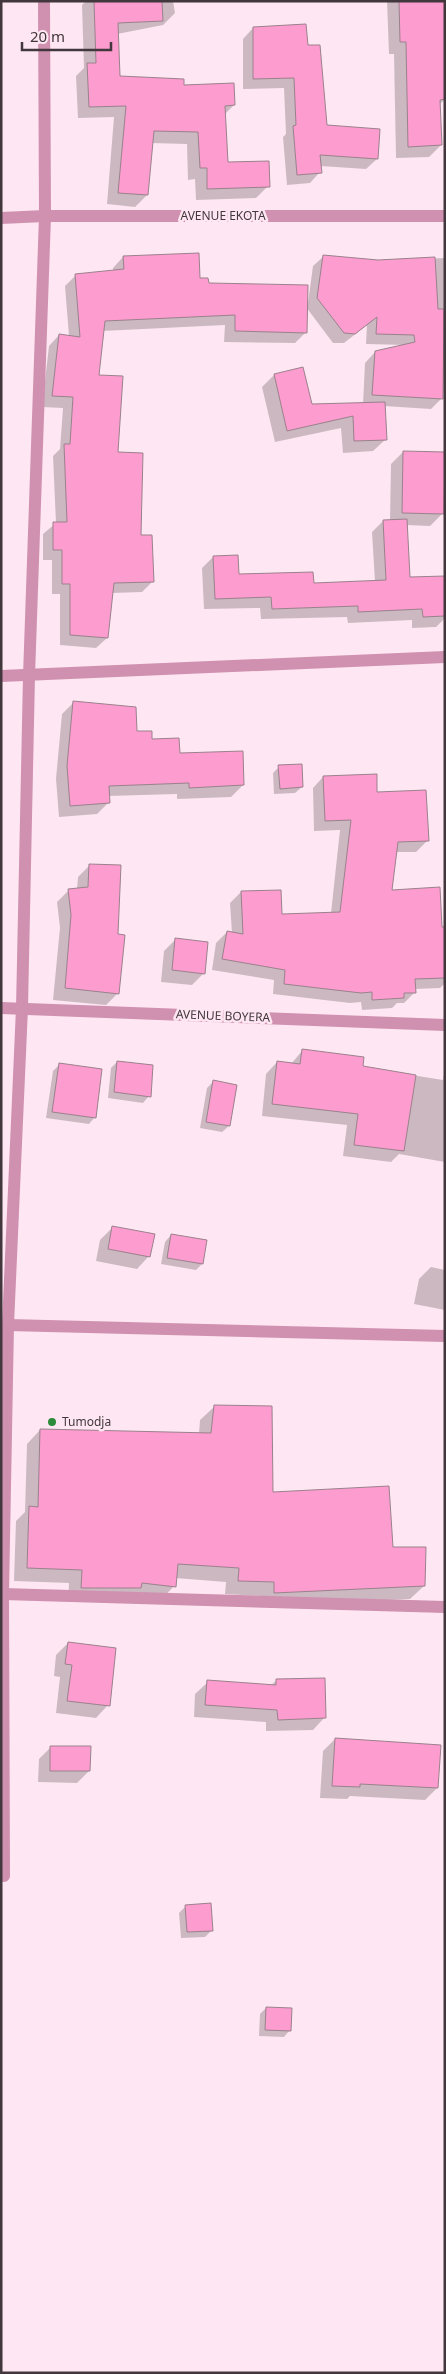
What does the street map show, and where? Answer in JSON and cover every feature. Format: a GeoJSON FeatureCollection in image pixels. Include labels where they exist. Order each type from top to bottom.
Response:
{"type":"FeatureCollection","features":[{"type":"Feature","properties":{"kind":"street"},"geometry":{"type":"LineString","coordinates":[[4,1876],[4,1594],[8,1325],[22,1008],[29,676],[45,216],[44,1]]}},
{"type":"Feature","properties":{"kind":"street","name":"AVENUE EKOTA"},"geometry":{"type":"LineString","coordinates":[[1,218],[45,216],[445,216]]}},
{"type":"Feature","properties":{"kind":"street"},"geometry":{"type":"LineString","coordinates":[[1,676],[445,657]]}},
{"type":"Feature","properties":{"kind":"street","name":"AVENUE BOYERA"},"geometry":{"type":"LineString","coordinates":[[1,1008],[445,1025]]}},
{"type":"Feature","properties":{"kind":"street"},"geometry":{"type":"LineString","coordinates":[[8,1325],[445,1336]]}},
{"type":"Feature","properties":{"kind":"street"},"geometry":{"type":"LineString","coordinates":[[4,1594],[445,1607]]}},
{"type":"Feature","properties":{"kind":"building"},"geometry":{"type":"Polygon","coordinates":[[[94,1],[162,1],[163,21],[118,23],[120,76],[184,79],[184,85],[234,83],[235,105],[225,106],[228,162],[269,161],[270,187],[207,189],[207,168],[200,168],[198,132],[154,131],[148,195],[118,193],[126,106],[89,107],[87,63],[96,63],[94,1]]]}},
{"type":"Feature","properties":{"kind":"building"},"geometry":{"type":"Polygon","coordinates":[[[399,1],[445,1],[445,99],[440,100],[442,145],[408,147],[406,42],[400,42],[399,1]]]}},
{"type":"Feature","properties":{"kind":"building"},"geometry":{"type":"Polygon","coordinates":[[[306,24],[308,45],[320,45],[327,125],[380,129],[378,159],[320,155],[322,173],[297,175],[293,126],[296,125],[294,78],[253,79],[253,27],[306,24]]]}},
{"type":"Feature","properties":{"kind":"building"},"geometry":{"type":"Polygon","coordinates":[[[199,253],[200,278],[208,278],[209,283],[308,285],[307,333],[235,331],[235,315],[105,321],[99,375],[123,376],[118,452],[143,453],[141,535],[152,535],[154,582],[114,583],[108,638],[70,635],[70,584],[62,584],[62,550],[53,550],[53,522],[67,522],[64,444],[70,444],[73,397],[52,396],[59,334],[80,337],[75,274],[124,269],[123,256],[199,253]]]}},
{"type":"Feature","properties":{"kind":"building"},"geometry":{"type":"Polygon","coordinates":[[[323,255],[378,260],[435,257],[438,309],[444,309],[443,399],[372,395],[375,351],[415,342],[414,335],[376,334],[377,317],[355,334],[344,333],[317,298],[323,255]]]}},
{"type":"Feature","properties":{"kind":"building"},"geometry":{"type":"Polygon","coordinates":[[[303,367],[312,404],[385,402],[387,440],[354,441],[353,416],[287,431],[274,374],[303,367]]]}},
{"type":"Feature","properties":{"kind":"building"},"geometry":{"type":"Polygon","coordinates":[[[403,451],[445,452],[444,514],[402,513],[403,451]]]}},
{"type":"Feature","properties":{"kind":"building"},"geometry":{"type":"Polygon","coordinates":[[[407,519],[410,577],[445,576],[445,616],[423,617],[422,609],[358,612],[358,606],[272,609],[271,597],[215,599],[213,556],[238,555],[239,574],[313,572],[314,583],[386,580],[383,520],[407,519]]]}},
{"type":"Feature","properties":{"kind":"building"},"geometry":{"type":"Polygon","coordinates":[[[73,701],[136,707],[137,731],[152,731],[152,739],[179,738],[180,753],[243,751],[244,785],[189,788],[189,783],[109,786],[110,803],[70,806],[67,766],[73,701]]]}},
{"type":"Feature","properties":{"kind":"building"},"geometry":{"type":"Polygon","coordinates":[[[302,764],[303,787],[280,789],[278,765],[302,764]]]}},
{"type":"Feature","properties":{"kind":"building"},"geometry":{"type":"Polygon","coordinates":[[[377,774],[377,792],[426,790],[429,841],[398,842],[392,890],[440,887],[442,927],[445,927],[445,978],[415,979],[416,993],[404,993],[404,998],[372,1000],[372,992],[361,993],[284,984],[285,970],[222,959],[227,931],[243,934],[241,891],[281,890],[282,914],[340,912],[351,820],[325,821],[323,776],[377,774]]]}},
{"type":"Feature","properties":{"kind":"building"},"geometry":{"type":"Polygon","coordinates":[[[89,864],[121,865],[118,934],[125,935],[119,994],[65,988],[71,915],[68,889],[88,887],[89,864]]]}},
{"type":"Feature","properties":{"kind":"building"},"geometry":{"type":"Polygon","coordinates":[[[175,938],[208,942],[205,974],[172,970],[175,938]]]}},
{"type":"Feature","properties":{"kind":"building"},"geometry":{"type":"Polygon","coordinates":[[[302,1049],[364,1057],[363,1066],[416,1075],[404,1151],[354,1145],[358,1114],[272,1104],[277,1061],[300,1064],[302,1049]]]}},
{"type":"Feature","properties":{"kind":"building"},"geometry":{"type":"Polygon","coordinates":[[[117,1061],[153,1065],[151,1097],[114,1092],[117,1061]]]}},
{"type":"Feature","properties":{"kind":"building"},"geometry":{"type":"Polygon","coordinates":[[[59,1063],[102,1069],[96,1118],[52,1112],[59,1063]]]}},
{"type":"Feature","properties":{"kind":"building"},"geometry":{"type":"Polygon","coordinates":[[[213,1080],[237,1085],[230,1126],[206,1122],[213,1080]]]}},
{"type":"Feature","properties":{"kind":"building"},"geometry":{"type":"Polygon","coordinates":[[[112,1226],[155,1234],[150,1257],[108,1249],[112,1226]]]}},
{"type":"Feature","properties":{"kind":"building"},"geometry":{"type":"Polygon","coordinates":[[[171,1234],[207,1240],[203,1264],[167,1258],[171,1234]]]}},
{"type":"Feature","properties":{"kind":"building"},"geometry":{"type":"Polygon","coordinates":[[[214,1405],[272,1406],[273,1492],[389,1486],[393,1547],[426,1547],[425,1586],[274,1593],[274,1582],[238,1581],[239,1568],[178,1564],[176,1587],[142,1583],[141,1588],[81,1588],[82,1570],[27,1568],[29,1506],[38,1507],[40,1429],[211,1433],[214,1405]]]}},
{"type":"Feature","properties":{"kind":"building"},"geometry":{"type":"Polygon","coordinates":[[[68,1642],[116,1648],[110,1706],[67,1701],[72,1665],[65,1664],[68,1642]]]}},
{"type":"Feature","properties":{"kind":"building"},"geometry":{"type":"Polygon","coordinates":[[[325,1678],[326,1718],[278,1720],[277,1710],[205,1705],[207,1680],[276,1685],[276,1679],[325,1678]]]}},
{"type":"Feature","properties":{"kind":"building"},"geometry":{"type":"Polygon","coordinates":[[[335,1738],[441,1745],[438,1788],[360,1784],[360,1787],[332,1786],[335,1738]]]}},
{"type":"Feature","properties":{"kind":"building"},"geometry":{"type":"Polygon","coordinates":[[[50,1746],[91,1746],[90,1771],[50,1771],[50,1746]]]}},
{"type":"Feature","properties":{"kind":"building"},"geometry":{"type":"Polygon","coordinates":[[[211,1903],[213,1931],[187,1932],[185,1905],[211,1903]]]}},
{"type":"Feature","properties":{"kind":"building"},"geometry":{"type":"Polygon","coordinates":[[[266,2007],[292,2008],[291,2031],[265,2030],[266,2007]]]}},
{"type":"Feature","properties":{"kind":"place","name":"Tumodja"},"geometry":{"type":"Point","coordinates":[52,1422]}}]}
